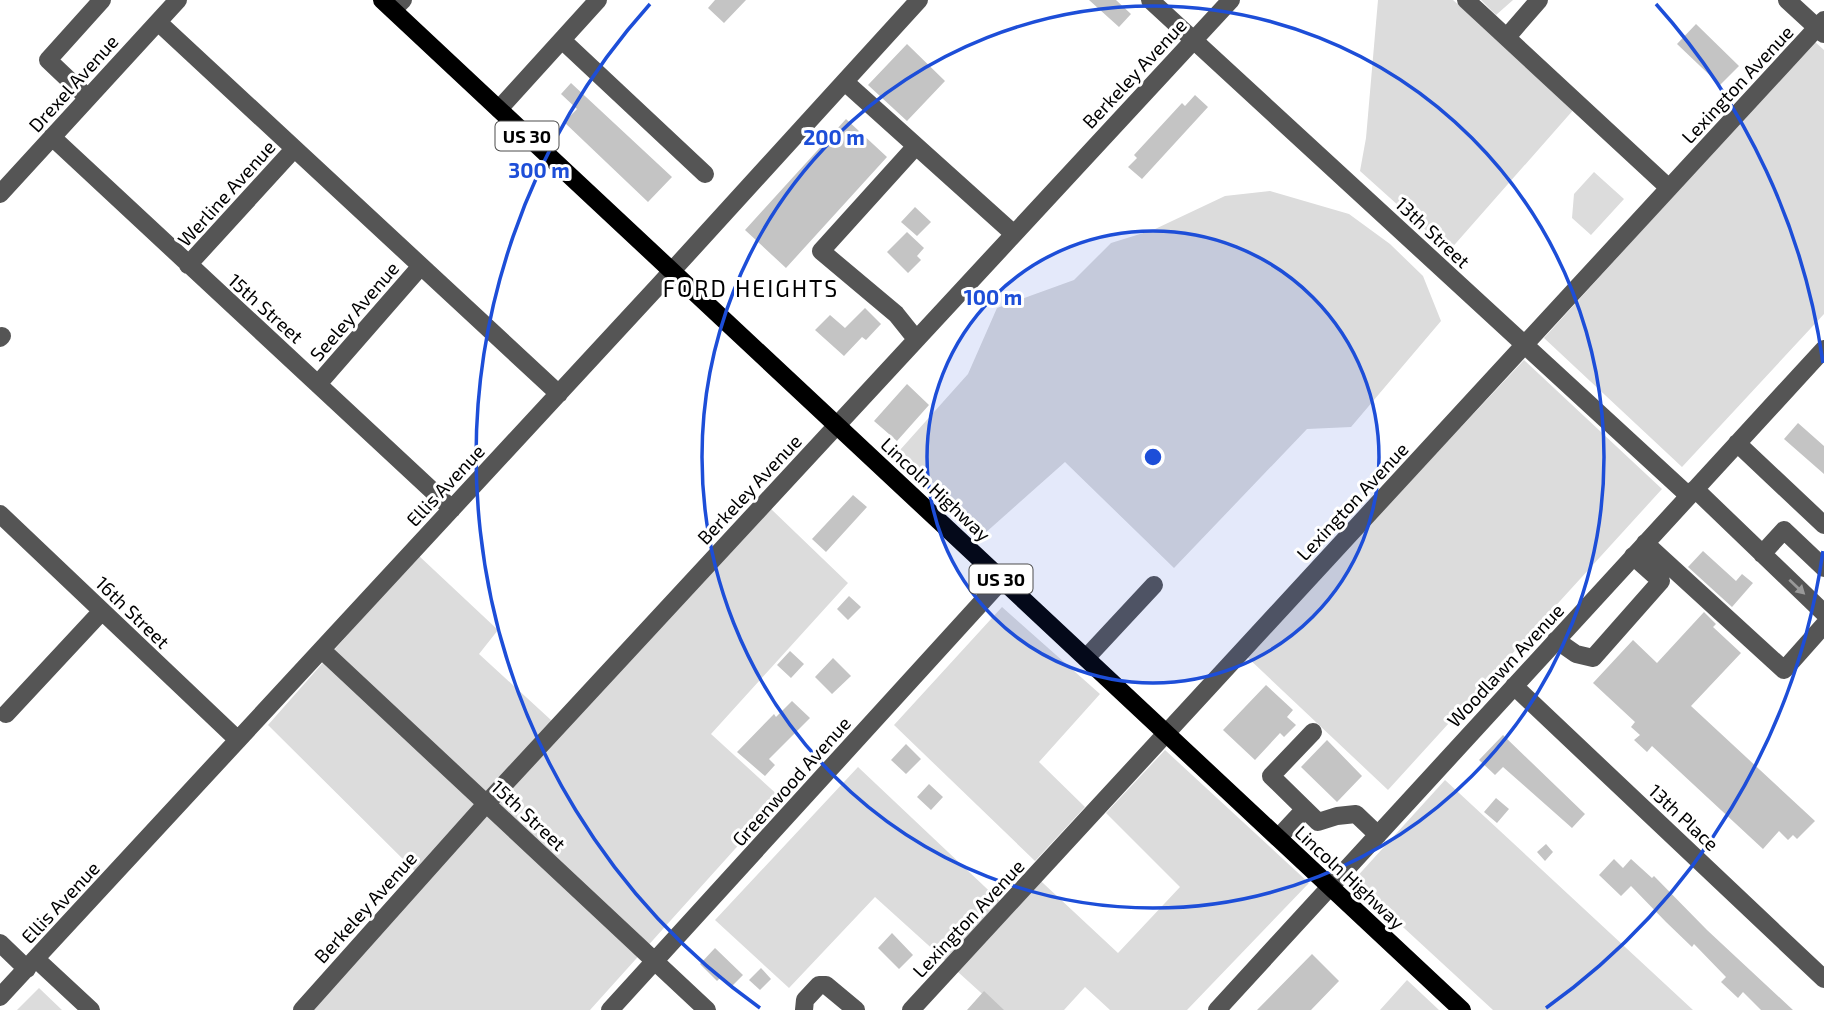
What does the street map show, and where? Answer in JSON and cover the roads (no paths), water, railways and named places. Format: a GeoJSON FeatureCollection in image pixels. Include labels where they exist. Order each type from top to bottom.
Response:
{"type":"FeatureCollection","features":[{"type":"Feature","properties":{"kind":"main road","name":"Lincoln Highway"},"geometry":{"type":"LineString","coordinates":[[392,3],[499,109],[1462,1010]]}},
{"type":"Feature","properties":{"kind":"street"},"geometry":{"type":"LineString","coordinates":[[88,98],[48,60],[102,0]]}},
{"type":"Feature","properties":{"kind":"street","name":"Drexel Avenue"},"geometry":{"type":"LineString","coordinates":[[0,194],[178,0]]}},
{"type":"Feature","properties":{"kind":"street"},"geometry":{"type":"LineString","coordinates":[[499,109],[598,0]]}},
{"type":"Feature","properties":{"kind":"street","name":"Ellis Avenue"},"geometry":{"type":"LineString","coordinates":[[0,998],[919,0]]}},
{"type":"Feature","properties":{"kind":"street","name":"13th Street"},"geometry":{"type":"LineString","coordinates":[[1150,0],[1524,345],[1762,554],[1824,613]]}},
{"type":"Feature","properties":{"kind":"street","name":"Berkeley Avenue"},"geometry":{"type":"LineString","coordinates":[[302,1010],[486,804],[1231,0]]}},
{"type":"Feature","properties":{"kind":"street"},"geometry":{"type":"LineString","coordinates":[[1466,0],[1669,188]]}},
{"type":"Feature","properties":{"kind":"street"},"geometry":{"type":"LineString","coordinates":[[1507,37],[1539,0]]}},
{"type":"Feature","properties":{"kind":"street"},"geometry":{"type":"LineString","coordinates":[[1787,0],[1822,27]]}},
{"type":"Feature","properties":{"kind":"street"},"geometry":{"type":"LineString","coordinates":[[158,22],[559,394]]}},
{"type":"Feature","properties":{"kind":"street","name":"Lexington Avenue"},"geometry":{"type":"LineString","coordinates":[[911,1010],[1669,188],[1822,27]]}},
{"type":"Feature","properties":{"kind":"street"},"geometry":{"type":"LineString","coordinates":[[562,40],[705,174]]}},
{"type":"Feature","properties":{"kind":"street"},"geometry":{"type":"LineString","coordinates":[[845,82],[1014,234]]}},
{"type":"Feature","properties":{"kind":"street","name":"15th Street"},"geometry":{"type":"LineString","coordinates":[[52,137],[453,509]]}},
{"type":"Feature","properties":{"kind":"street"},"geometry":{"type":"LineString","coordinates":[[916,146],[821,251],[896,314],[916,339]]}},
{"type":"Feature","properties":{"kind":"street","name":"Werline Avenue"},"geometry":{"type":"LineString","coordinates":[[188,265],[294,149]]}},
{"type":"Feature","properties":{"kind":"street","name":"Seeley Avenue"},"geometry":{"type":"LineString","coordinates":[[318,384],[421,266]]}},
{"type":"Feature","properties":{"kind":"street","name":"Woodlawn Avenue"},"geometry":{"type":"LineString","coordinates":[[1217,1010],[1824,349]]}},
{"type":"Feature","properties":{"kind":"street"},"geometry":{"type":"LineString","coordinates":[[1737,443],[1824,525]]}},
{"type":"Feature","properties":{"kind":"street","name":"16th Street"},"geometry":{"type":"LineString","coordinates":[[0,514],[238,740]]}},
{"type":"Feature","properties":{"kind":"street"},"geometry":{"type":"LineString","coordinates":[[1762,554],[1784,530],[1824,568]]}},
{"type":"Feature","properties":{"kind":"street"},"geometry":{"type":"LineString","coordinates":[[1556,640],[1576,654],[1593,658],[1661,581],[1639,550]]}},
{"type":"Feature","properties":{"kind":"street"},"geometry":{"type":"LineString","coordinates":[[1639,550],[1784,670],[1824,625]]}},
{"type":"Feature","properties":{"kind":"street","name":"Greenwood Avenue"},"geometry":{"type":"LineString","coordinates":[[610,1010],[1002,580]]}},
{"type":"Feature","properties":{"kind":"street"},"geometry":{"type":"LineString","coordinates":[[1086,658],[1154,585]]}},
{"type":"Feature","properties":{"kind":"street"},"geometry":{"type":"LineString","coordinates":[[6,714],[102,611]]}},
{"type":"Feature","properties":{"kind":"street","name":"15th Street"},"geometry":{"type":"LineString","coordinates":[[322,650],[707,1010]]}},
{"type":"Feature","properties":{"kind":"street","name":"13th Place"},"geometry":{"type":"LineString","coordinates":[[1514,686],[1824,979]]}},
{"type":"Feature","properties":{"kind":"street"},"geometry":{"type":"LineString","coordinates":[[1313,732],[1271,776],[1318,822],[1356,814],[1378,835]]}},
{"type":"Feature","properties":{"kind":"street"},"geometry":{"type":"LineString","coordinates":[[1278,838],[1305,810]]}},
{"type":"Feature","properties":{"kind":"street"},"geometry":{"type":"LineString","coordinates":[[0,943],[90,1010]]}},
{"type":"Feature","properties":{"kind":"street"},"geometry":{"type":"LineString","coordinates":[[804,1010],[805,1000],[819,985],[826,985],[856,1010]]}},
{"type":"Feature","properties":{"kind":"district","name":"FORD HEIGHTS"},"geometry":{"type":"Point","coordinates":[751,288]}}]}
